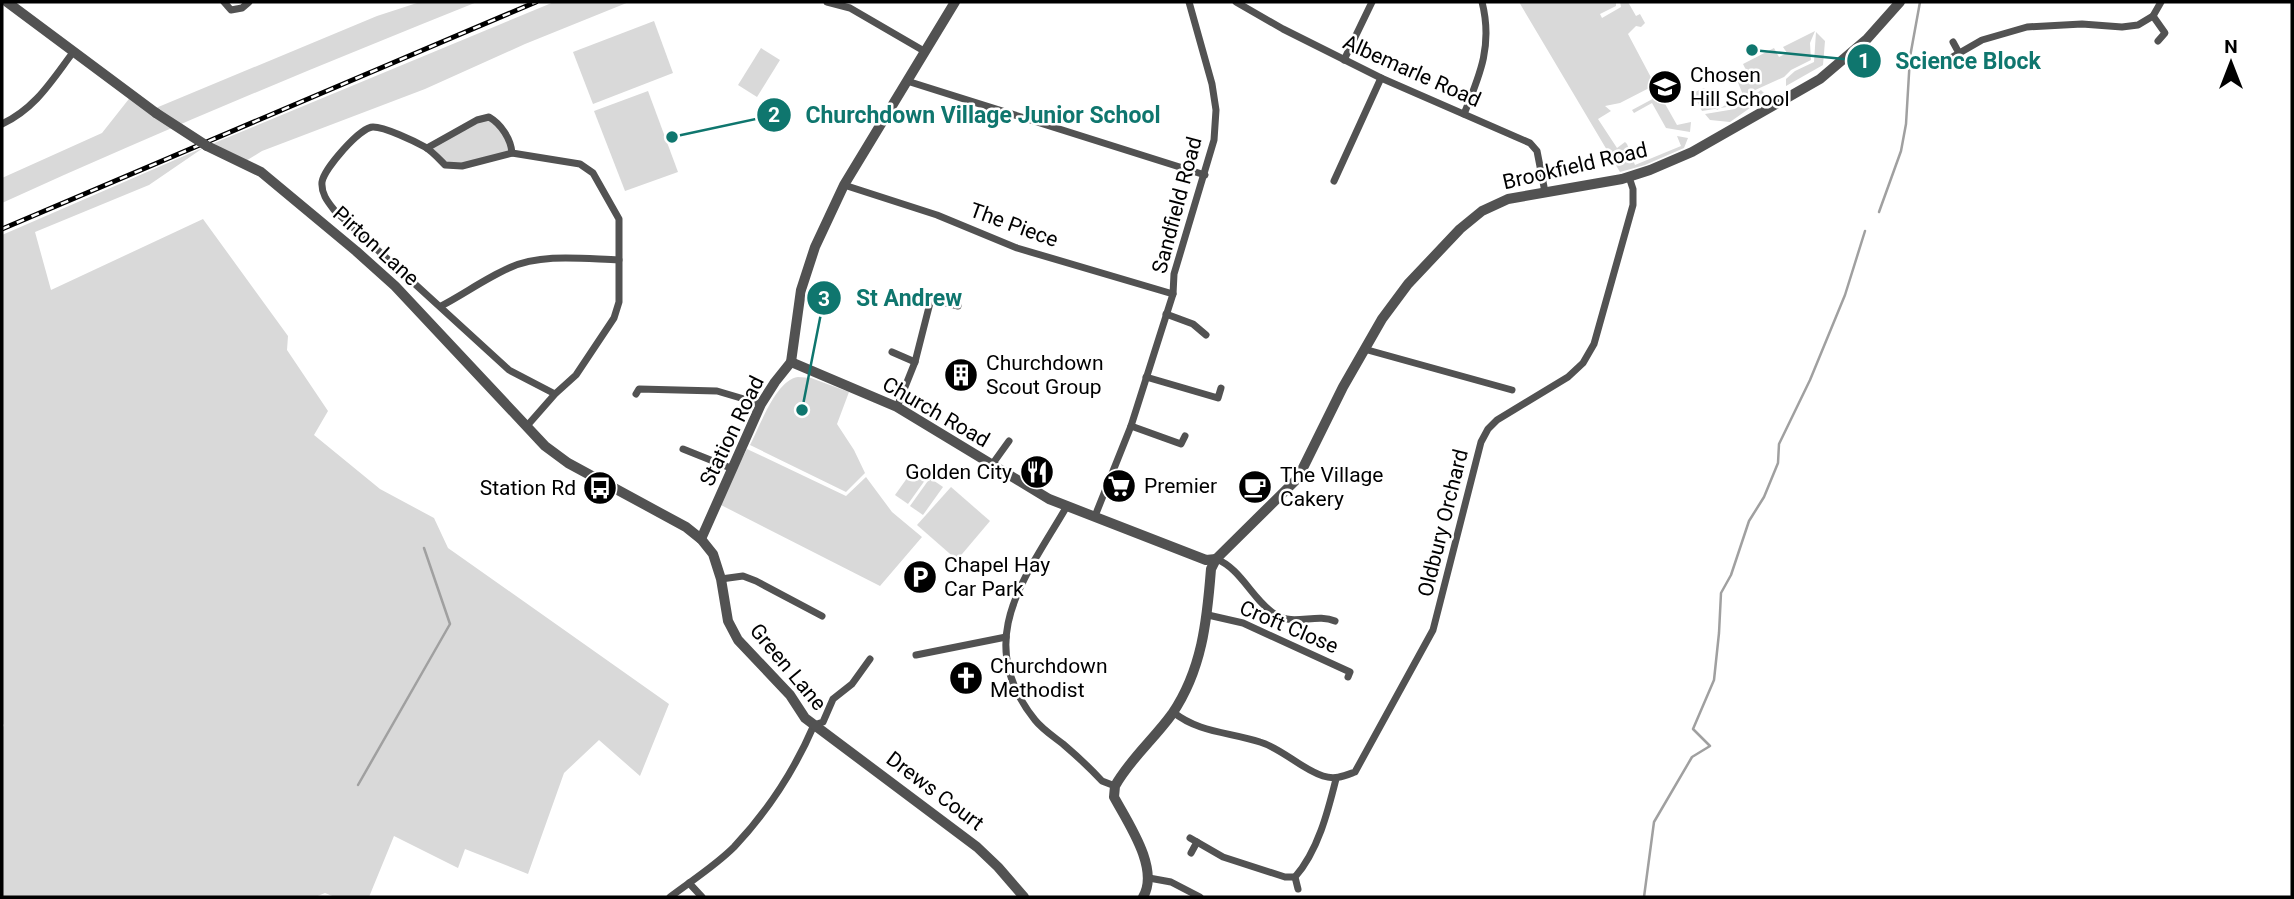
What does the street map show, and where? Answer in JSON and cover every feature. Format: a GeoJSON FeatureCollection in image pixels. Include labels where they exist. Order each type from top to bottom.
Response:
{"type":"FeatureCollection","features":[{"type":"Feature","properties":{"kind":"street","name":"Pirton Lane"},"geometry":{"type":"LineString","coordinates":[[7,2],[156,113],[207,146],[261,172],[356,251],[423,315],[526,427],[568,463],[686,527],[701,538]]}},
{"type":"Feature","properties":{"kind":"street"},"geometry":{"type":"LineString","coordinates":[[224,2],[231,10],[242,8],[249,2]]}},
{"type":"Feature","properties":{"kind":"street"},"geometry":{"type":"LineString","coordinates":[[827,2],[850,8],[924,51]]}},
{"type":"Feature","properties":{"kind":"street","name":"Station Road"},"geometry":{"type":"LineString","coordinates":[[701,538],[761,404],[791,362],[801,289],[815,247],[844,185],[955,2]]}},
{"type":"Feature","properties":{"kind":"street","name":"Sandfield Road"},"geometry":{"type":"LineString","coordinates":[[1095,516],[1131,426],[1173,294],[1174,274],[1214,140],[1216,110],[1212,84],[1189,2]]}},
{"type":"Feature","properties":{"kind":"street","name":"Albemarle Road"},"geometry":{"type":"LineString","coordinates":[[1236,2],[1381,78],[1530,143],[1536,151],[1545,192]]}},
{"type":"Feature","properties":{"kind":"street"},"geometry":{"type":"LineString","coordinates":[[1344,60],[1372,2]]}},
{"type":"Feature","properties":{"kind":"street"},"geometry":{"type":"LineString","coordinates":[[1464,114],[1482,69],[1486,43],[1486,17],[1482,2]]}},
{"type":"Feature","properties":{"kind":"street","name":"Brookfield Road"},"geometry":{"type":"LineString","coordinates":[[1216,559],[1298,478],[1382,319],[1408,285],[1460,229],[1482,211],[1508,199],[1629,177],[1692,152],[1820,79],[1867,39],[1900,2]]}},
{"type":"Feature","properties":{"kind":"street"},"geometry":{"type":"LineString","coordinates":[[1949,59],[1982,40],[2027,27],[2138,25],[2153,16],[2161,2]]}},
{"type":"Feature","properties":{"kind":"street"},"geometry":{"type":"LineString","coordinates":[[2153,16],[2169,34],[2158,41]]}},
{"type":"Feature","properties":{"kind":"street"},"geometry":{"type":"LineString","coordinates":[[1953,42],[1959,53]]}},
{"type":"Feature","properties":{"kind":"street"},"geometry":{"type":"LineString","coordinates":[[2,124],[21,115],[37,99],[74,51]]}},
{"type":"Feature","properties":{"kind":"street"},"geometry":{"type":"LineString","coordinates":[[1334,181],[1381,78]]}},
{"type":"Feature","properties":{"kind":"street"},"geometry":{"type":"LineString","coordinates":[[907,81],[1205,175]]}},
{"type":"Feature","properties":{"kind":"street"},"geometry":{"type":"LineString","coordinates":[[427,148],[477,120],[489,117],[498,122],[512,144],[512,153]]}},
{"type":"Feature","properties":{"kind":"street"},"geometry":{"type":"LineString","coordinates":[[526,427],[576,375],[614,318],[619,302],[619,219],[593,173],[580,164],[512,153],[462,166],[445,166],[427,148],[379,128],[370,127],[360,132],[326,172],[322,183],[324,197],[335,211],[509,370],[555,394]]}},
{"type":"Feature","properties":{"kind":"street","name":"Oldbury Orchard"},"geometry":{"type":"LineString","coordinates":[[1336,779],[1355,772],[1433,630],[1481,442],[1488,429],[1497,420],[1568,377],[1583,363],[1594,344],[1633,205],[1634,197],[1629,177]]}},
{"type":"Feature","properties":{"kind":"street","name":"The Piece"},"geometry":{"type":"LineString","coordinates":[[844,185],[937,215],[1017,248],[1173,294]]}},
{"type":"Feature","properties":{"kind":"street"},"geometry":{"type":"LineString","coordinates":[[441,306],[510,267],[528,262],[549,259],[619,260]]}},
{"type":"Feature","properties":{"kind":"street"},"geometry":{"type":"LineString","coordinates":[[897,407],[915,362],[931,299],[958,306]]}},
{"type":"Feature","properties":{"kind":"street"},"geometry":{"type":"LineString","coordinates":[[1166,314],[1193,324],[1206,335]]}},
{"type":"Feature","properties":{"kind":"street"},"geometry":{"type":"LineString","coordinates":[[1364,349],[1512,390]]}},
{"type":"Feature","properties":{"kind":"street"},"geometry":{"type":"LineString","coordinates":[[892,352],[915,362]]}},
{"type":"Feature","properties":{"kind":"street","name":"Church Road"},"geometry":{"type":"LineString","coordinates":[[791,362],[897,407],[1049,499],[1206,560],[1216,559]]}},
{"type":"Feature","properties":{"kind":"street"},"geometry":{"type":"LineString","coordinates":[[1146,377],[1216,401],[1220,388]]}},
{"type":"Feature","properties":{"kind":"street"},"geometry":{"type":"LineString","coordinates":[[638,380],[638,391],[717,391],[761,404]]}},
{"type":"Feature","properties":{"kind":"street"},"geometry":{"type":"LineString","coordinates":[[1131,426],[1181,444]]}},
{"type":"Feature","properties":{"kind":"street"},"geometry":{"type":"LineString","coordinates":[[1178,453],[1185,436]]}},
{"type":"Feature","properties":{"kind":"street"},"geometry":{"type":"LineString","coordinates":[[991,466],[1009,442]]}},
{"type":"Feature","properties":{"kind":"street"},"geometry":{"type":"LineString","coordinates":[[683,449],[733,470]]}},
{"type":"Feature","properties":{"kind":"street"},"geometry":{"type":"LineString","coordinates":[[688,464],[692,453]]}},
{"type":"Feature","properties":{"kind":"street"},"geometry":{"type":"LineString","coordinates":[[1067,506],[1013,601],[1006,637],[1009,667],[1016,689],[1036,722],[1102,781],[1115,786]]}},
{"type":"Feature","properties":{"kind":"street","name":"Green Lane"},"geometry":{"type":"LineString","coordinates":[[670,897],[733,848],[796,763],[814,725],[790,695],[738,640],[728,621],[721,579],[713,554],[701,538]]}},
{"type":"Feature","properties":{"kind":"street"},"geometry":{"type":"LineString","coordinates":[[1143,897],[1148,889],[1148,867],[1114,797],[1115,786],[1173,712],[1194,671],[1204,642],[1211,569],[1216,559],[1226,562],[1277,617],[1291,620],[1326,613],[1335,621]]}},
{"type":"Feature","properties":{"kind":"street"},"geometry":{"type":"LineString","coordinates":[[721,579],[743,576],[822,616]]}},
{"type":"Feature","properties":{"kind":"street","name":"Croft Close"},"geometry":{"type":"LineString","coordinates":[[1208,615],[1255,629],[1350,671],[1348,677]]}},
{"type":"Feature","properties":{"kind":"street"},"geometry":{"type":"LineString","coordinates":[[916,654],[1006,637]]}},
{"type":"Feature","properties":{"kind":"street"},"geometry":{"type":"LineString","coordinates":[[814,725],[823,722],[833,699],[852,684],[870,659]]}},
{"type":"Feature","properties":{"kind":"street"},"geometry":{"type":"LineString","coordinates":[[1173,712],[1185,722],[1217,733],[1262,742],[1322,776],[1336,779],[1326,818],[1302,869],[1295,877]]}},
{"type":"Feature","properties":{"kind":"street","name":"Drews Court"},"geometry":{"type":"LineString","coordinates":[[814,725],[977,847],[1024,897]]}},
{"type":"Feature","properties":{"kind":"street"},"geometry":{"type":"LineString","coordinates":[[1191,853],[1194,840],[1223,857],[1278,875],[1295,877]]}},
{"type":"Feature","properties":{"kind":"street"},"geometry":{"type":"LineString","coordinates":[[1295,877],[1298,889]]}},
{"type":"Feature","properties":{"kind":"street"},"geometry":{"type":"LineString","coordinates":[[1149,878],[1171,882],[1200,897]]}},
{"type":"Feature","properties":{"kind":"street"},"geometry":{"type":"LineString","coordinates":[[689,883],[702,897]]}},
{"type":"Feature","properties":{"kind":"shaded area"},"geometry":{"type":"Polygon","coordinates":[[[420,2],[477,2],[238,100],[2,203],[2,178],[102,133],[132,95],[151,110],[377,16],[420,2]]]}},
{"type":"Feature","properties":{"kind":"shaded area"},"geometry":{"type":"Polygon","coordinates":[[[554,2],[629,2],[525,44],[425,89],[262,151],[244,162],[207,146],[554,2]]]}},
{"type":"Feature","properties":{"kind":"shaded area"},"geometry":{"type":"Polygon","coordinates":[[[1519,2],[1616,2],[1616,6],[1600,14],[1602,18],[1621,7],[1620,2],[1628,2],[1636,16],[1640,14],[1645,23],[1641,27],[1636,26],[1628,34],[1655,85],[1620,103],[1605,106],[1611,111],[1598,119],[1617,148],[1625,142],[1627,144],[1635,165],[1681,146],[1677,136],[1688,138],[1684,148],[1645,165],[1620,172],[1519,2]]]}},
{"type":"Feature","properties":{"kind":"shaded area"},"geometry":{"type":"Polygon","coordinates":[[[654,21],[673,73],[593,104],[573,52],[654,21]]]}},
{"type":"Feature","properties":{"kind":"shaded area"},"geometry":{"type":"Polygon","coordinates":[[[1815,31],[1810,43],[1811,60],[1791,70],[1784,77],[1753,91],[1733,106],[1720,108],[1743,95],[1737,80],[1748,74],[1743,64],[1774,48],[1779,57],[1787,53],[1783,47],[1815,31]]]}},
{"type":"Feature","properties":{"kind":"shaded area"},"geometry":{"type":"Polygon","coordinates":[[[1816,32],[1825,41],[1823,65],[1786,86],[1786,79],[1795,71],[1814,62],[1816,32]]]}},
{"type":"Feature","properties":{"kind":"shaded area"},"geometry":{"type":"Polygon","coordinates":[[[761,48],[780,60],[757,97],[738,85],[761,48]]]}},
{"type":"Feature","properties":{"kind":"shaded area"},"geometry":{"type":"Polygon","coordinates":[[[1704,88],[1716,109],[1702,111],[1693,93],[1704,88]]]}},
{"type":"Feature","properties":{"kind":"shaded area"},"geometry":{"type":"Polygon","coordinates":[[[1761,90],[1767,96],[1730,122],[1710,120],[1705,114],[1735,109],[1761,90]]]}},
{"type":"Feature","properties":{"kind":"shaded area"},"geometry":{"type":"Polygon","coordinates":[[[648,91],[678,172],[625,191],[594,111],[648,91]]]}},
{"type":"Feature","properties":{"kind":"shaded area"},"geometry":{"type":"Polygon","coordinates":[[[1660,95],[1677,125],[1691,122],[1690,132],[1666,128],[1652,103],[1634,113],[1632,110],[1660,95]]]}},
{"type":"Feature","properties":{"kind":"shaded area"},"geometry":{"type":"Polygon","coordinates":[[[489,117],[498,122],[512,153],[462,166],[445,165],[427,148],[489,117]]]}},
{"type":"Feature","properties":{"kind":"shaded area"},"geometry":{"type":"Polygon","coordinates":[[[204,147],[149,185],[35,232],[51,290],[203,219],[288,336],[287,350],[328,411],[314,435],[380,489],[434,518],[448,548],[669,704],[640,776],[599,740],[564,773],[528,874],[465,849],[458,868],[394,836],[369,897],[335,897],[325,893],[315,897],[2,897],[2,235],[204,147]]]}},
{"type":"Feature","properties":{"kind":"shaded area"},"geometry":{"type":"Polygon","coordinates":[[[798,377],[811,378],[849,392],[837,424],[865,473],[846,492],[750,445],[776,395],[790,380],[798,377]]]}},
{"type":"Feature","properties":{"kind":"shaded area"},"geometry":{"type":"Polygon","coordinates":[[[747,449],[846,496],[866,477],[892,512],[922,537],[880,586],[719,504],[747,449]]]}},
{"type":"Feature","properties":{"kind":"shaded area"},"geometry":{"type":"Polygon","coordinates":[[[915,467],[928,476],[908,504],[895,495],[915,467]]]}},
{"type":"Feature","properties":{"kind":"shaded area"},"geometry":{"type":"Polygon","coordinates":[[[930,478],[943,487],[923,515],[910,506],[930,478]]]}},
{"type":"Feature","properties":{"kind":"shaded area"},"geometry":{"type":"Polygon","coordinates":[[[951,487],[990,521],[957,560],[917,525],[951,487]]]}},
{"type":"Feature","properties":{"kind":"waterway"},"geometry":{"type":"LineString","coordinates":[[1879,212],[1901,151],[1906,124],[1910,57],[1920,2]]}},
{"type":"Feature","properties":{"kind":"waterway"},"geometry":{"type":"LineString","coordinates":[[1644,897],[1654,822],[1692,757],[1710,746],[1693,729],[1714,680],[1721,593],[1731,575],[1749,521],[1764,497],[1778,463],[1779,444],[1810,380],[1845,295],[1865,231]]}},
{"type":"Feature","properties":{"kind":"waterway"},"geometry":{"type":"LineString","coordinates":[[358,785],[450,624],[424,548]]}},
{"type":"Feature","properties":{"kind":"railway"},"geometry":{"type":"LineString","coordinates":[[2,229],[536,2]]}},
{"type":"Feature","properties":{"kind":"place","name":"Science Block"},"geometry":{"type":"Point","coordinates":[1752,50]}},
{"type":"Feature","properties":{"kind":"place","name":"Chosen Hill School"},"geometry":{"type":"Point","coordinates":[1665,87]}},
{"type":"Feature","properties":{"kind":"place","name":"Churchdown Village Junior School"},"geometry":{"type":"Point","coordinates":[672,137]}},
{"type":"Feature","properties":{"kind":"place","name":"Churchdown Scout Group"},"geometry":{"type":"Point","coordinates":[961,375]}},
{"type":"Feature","properties":{"kind":"place","name":"St Andrew"},"geometry":{"type":"Point","coordinates":[802,410]}},
{"type":"Feature","properties":{"kind":"place","name":"Golden City"},"geometry":{"type":"Point","coordinates":[1037,472]}},
{"type":"Feature","properties":{"kind":"place","name":"Premier"},"geometry":{"type":"Point","coordinates":[1119,486]}},
{"type":"Feature","properties":{"kind":"place","name":"The Village Cakery"},"geometry":{"type":"Point","coordinates":[1255,487]}},
{"type":"Feature","properties":{"kind":"place","name":"Station Rd"},"geometry":{"type":"Point","coordinates":[600,488]}},
{"type":"Feature","properties":{"kind":"place","name":"Chapel Hay Car Park"},"geometry":{"type":"Point","coordinates":[920,577]}},
{"type":"Feature","properties":{"kind":"place","name":"Churchdown Methodist"},"geometry":{"type":"Point","coordinates":[966,678]}}]}
